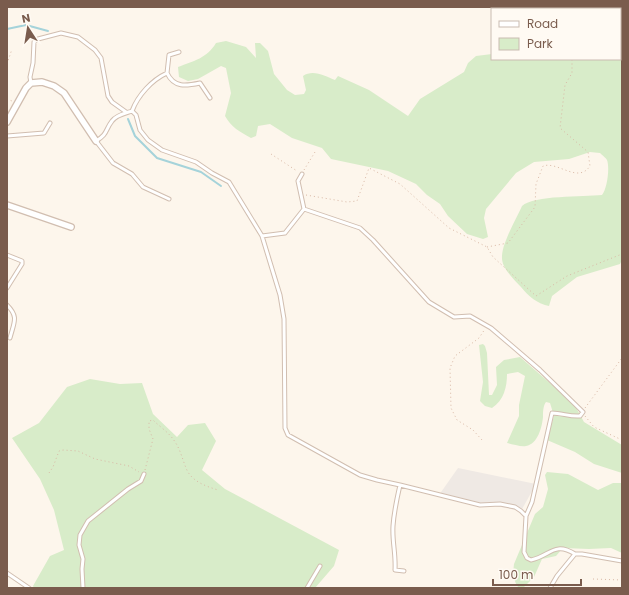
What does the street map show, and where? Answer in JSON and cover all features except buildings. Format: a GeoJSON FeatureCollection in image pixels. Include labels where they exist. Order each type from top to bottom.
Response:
{"type":"FeatureCollection","features":[{"type":"Feature","properties":{"kind":"street"},"geometry":{"type":"LineString","coordinates":[[7,122],[26,88],[31,83],[42,82],[54,86],[64,93],[96,141]]}},
{"type":"Feature","properties":{"kind":"street"},"geometry":{"type":"LineString","coordinates":[[7,205],[71,227]]}},
{"type":"Feature","properties":{"kind":"lane"},"geometry":{"type":"LineString","coordinates":[[31,83],[30,77],[33,63],[34,42],[38,38],[61,33],[78,37],[95,50],[101,58],[108,96],[112,102],[126,112]]}},
{"type":"Feature","properties":{"kind":"lane"},"geometry":{"type":"LineString","coordinates":[[180,52],[169,55],[167,73],[170,79],[176,83],[186,86],[200,82],[210,98]]}},
{"type":"Feature","properties":{"kind":"lane"},"geometry":{"type":"LineString","coordinates":[[132,111],[135,103],[154,80],[167,73]]}},
{"type":"Feature","properties":{"kind":"lane"},"geometry":{"type":"LineString","coordinates":[[132,111],[126,112],[112,120],[105,134],[96,141],[113,163],[132,174],[143,187],[169,199]]}},
{"type":"Feature","properties":{"kind":"lane"},"geometry":{"type":"LineString","coordinates":[[132,111],[136,115],[140,130],[148,140],[162,150],[196,162],[229,182],[262,236],[280,295],[284,319],[285,428],[288,435],[360,475],[480,505],[500,504],[515,507],[526,516]]}},
{"type":"Feature","properties":{"kind":"lane"},"geometry":{"type":"LineString","coordinates":[[7,136],[44,133],[50,122]]}},
{"type":"Feature","properties":{"kind":"lane"},"geometry":{"type":"LineString","coordinates":[[262,236],[285,233],[304,209],[298,181],[302,174]]}},
{"type":"Feature","properties":{"kind":"lane"},"geometry":{"type":"LineString","coordinates":[[304,209],[360,228],[373,240],[429,302],[454,317],[470,316],[487,326],[540,370],[583,412],[580,416],[571,417],[560,413],[552,413],[532,502],[526,516],[524,552],[527,558],[531,560],[538,559],[551,551],[561,548],[567,549],[575,554],[622,561]]}},
{"type":"Feature","properties":{"kind":"lane"},"geometry":{"type":"LineString","coordinates":[[7,255],[22,261],[22,264],[7,288]]}},
{"type":"Feature","properties":{"kind":"lane"},"geometry":{"type":"LineString","coordinates":[[7,305],[13,311],[15,318],[10,338]]}},
{"type":"Feature","properties":{"kind":"lane"},"geometry":{"type":"LineString","coordinates":[[83,588],[83,559],[79,545],[80,535],[88,520],[128,489],[141,481],[144,474]]}},
{"type":"Feature","properties":{"kind":"lane"},"geometry":{"type":"LineString","coordinates":[[400,485],[393,525],[393,542],[396,557],[395,570],[404,571]]}},
{"type":"Feature","properties":{"kind":"lane"},"geometry":{"type":"LineString","coordinates":[[550,588],[557,576],[575,554]]}},
{"type":"Feature","properties":{"kind":"lane"},"geometry":{"type":"LineString","coordinates":[[307,588],[320,566]]}},
{"type":"Feature","properties":{"kind":"lane"},"geometry":{"type":"LineString","coordinates":[[7,573],[30,588]]}},
{"type":"Feature","properties":{"kind":"path"},"geometry":{"type":"LineString","coordinates":[[7,64],[12,48]]}},
{"type":"Feature","properties":{"kind":"path"},"geometry":{"type":"LineString","coordinates":[[487,247],[508,243],[535,207],[536,184],[543,166],[546,165],[574,173],[588,169],[590,166],[588,152],[560,128],[565,85],[572,73],[572,60]]}},
{"type":"Feature","properties":{"kind":"path"},"geometry":{"type":"LineString","coordinates":[[271,154],[302,174],[315,152]]}},
{"type":"Feature","properties":{"kind":"path"},"geometry":{"type":"LineString","coordinates":[[302,194],[347,202],[357,201],[369,168],[400,184],[449,228],[487,247],[493,257],[536,296],[567,276],[622,254]]}},
{"type":"Feature","properties":{"kind":"path"},"geometry":{"type":"LineString","coordinates":[[482,440],[472,430],[457,420],[451,408],[450,368],[455,356],[479,338],[487,326]]}},
{"type":"Feature","properties":{"kind":"path"},"geometry":{"type":"LineString","coordinates":[[622,358],[583,412],[587,420],[594,427],[622,440]]}},
{"type":"Feature","properties":{"kind":"path"},"geometry":{"type":"LineString","coordinates":[[49,473],[59,451],[63,450],[78,451],[95,459],[129,466],[144,474],[152,439],[149,429],[149,421],[153,420],[173,438],[180,450],[186,470],[204,485],[218,490]]}},
{"type":"Feature","properties":{"kind":"path"},"geometry":{"type":"LineString","coordinates":[[593,579],[622,580]]}},
{"type":"Feature","properties":{"kind":"shaded area"},"geometry":{"type":"Polygon","coordinates":[[[458,468],[536,484],[521,511],[439,495],[458,468]]]}},
{"type":"Feature","properties":{"kind":"green space"},"geometry":{"type":"Polygon","coordinates":[[[622,31],[622,260],[620,264],[577,277],[552,296],[549,306],[530,296],[510,274],[502,259],[504,246],[522,206],[528,202],[548,198],[602,195],[607,183],[608,164],[605,157],[600,153],[590,152],[569,159],[534,162],[516,173],[486,209],[484,218],[488,237],[483,239],[467,234],[448,216],[440,204],[427,195],[416,184],[388,171],[331,159],[322,148],[292,138],[270,124],[258,126],[256,136],[251,138],[247,136],[233,126],[225,116],[231,93],[226,68],[221,66],[198,79],[188,81],[179,77],[178,67],[204,56],[216,43],[226,41],[246,47],[256,58],[255,43],[260,43],[268,51],[274,74],[287,90],[295,95],[304,94],[306,90],[303,76],[307,74],[315,73],[335,80],[338,76],[369,90],[408,116],[420,99],[464,72],[468,63],[476,56],[491,54],[491,60],[621,60],[622,31]]]}},
{"type":"Feature","properties":{"kind":"green space"},"geometry":{"type":"Polygon","coordinates":[[[483,344],[487,353],[489,395],[492,395],[497,385],[496,367],[504,360],[520,357],[574,404],[584,422],[622,445],[622,473],[594,464],[575,452],[547,440],[554,416],[550,403],[546,402],[544,405],[539,434],[534,442],[526,446],[507,443],[519,416],[519,405],[525,376],[518,372],[507,374],[502,397],[492,408],[485,406],[480,401],[483,382],[479,345],[483,344]]]}},
{"type":"Feature","properties":{"kind":"green space"},"geometry":{"type":"Polygon","coordinates":[[[90,379],[120,384],[142,383],[153,414],[177,437],[188,425],[205,423],[216,441],[202,470],[225,489],[339,550],[334,566],[315,588],[34,588],[33,586],[50,556],[64,550],[54,510],[40,479],[12,438],[39,423],[67,387],[90,379]]]}},
{"type":"Feature","properties":{"kind":"green space"},"geometry":{"type":"Polygon","coordinates":[[[547,472],[568,474],[598,490],[613,483],[622,483],[622,553],[611,548],[563,548],[556,556],[542,559],[534,577],[523,588],[519,588],[514,576],[514,564],[535,514],[543,507],[548,489],[545,475],[547,472]]]}},
{"type":"Feature","properties":{"kind":"waterway"},"geometry":{"type":"LineString","coordinates":[[7,29],[26,25],[48,31]]}},
{"type":"Feature","properties":{"kind":"waterway"},"geometry":{"type":"LineString","coordinates":[[128,119],[135,136],[157,158],[201,172],[221,186]]}}]}
